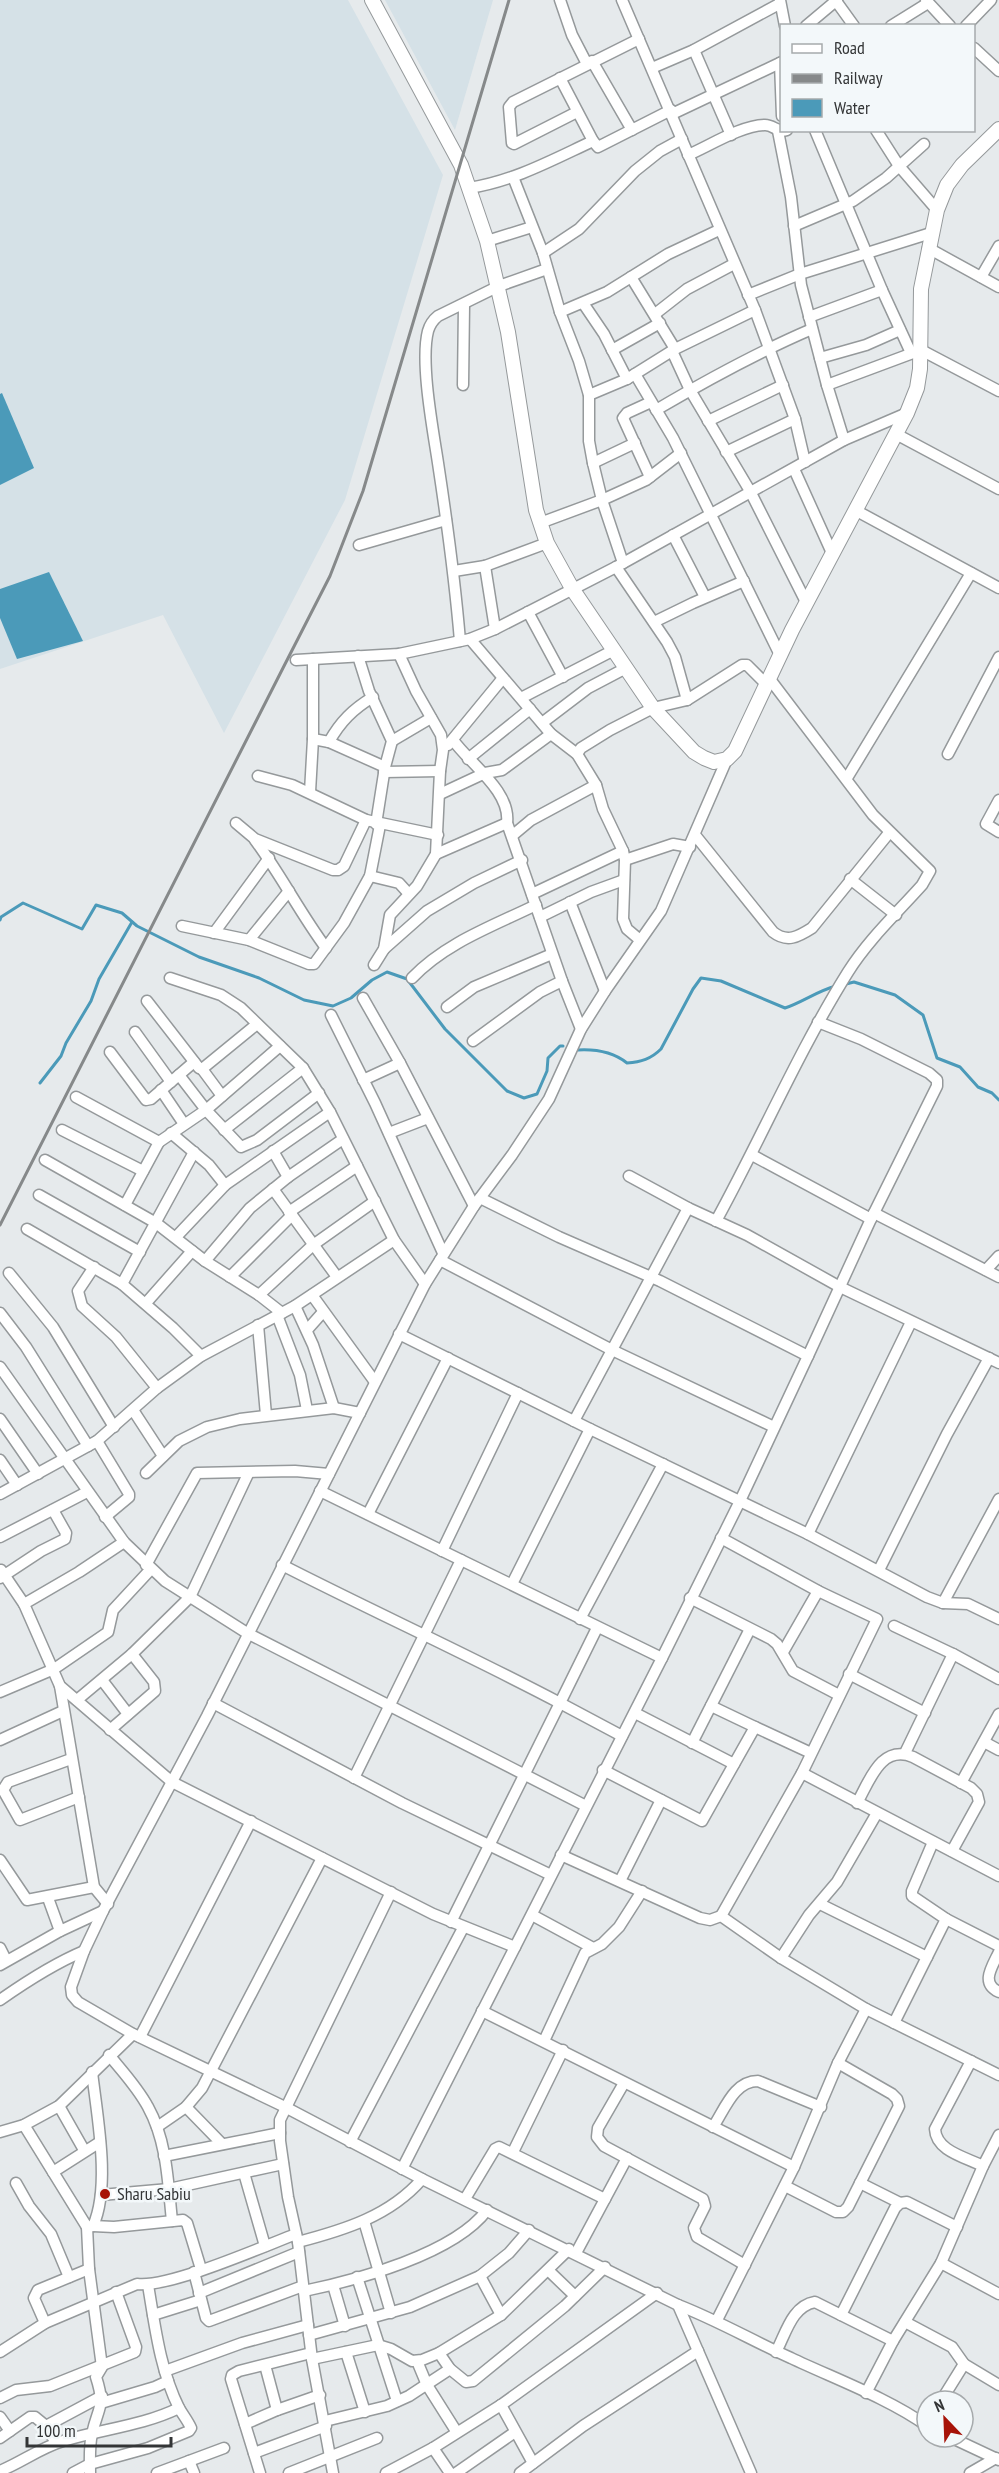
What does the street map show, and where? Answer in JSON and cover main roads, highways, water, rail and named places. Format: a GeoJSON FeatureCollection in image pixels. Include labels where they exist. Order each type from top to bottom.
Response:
{"type":"FeatureCollection","features":[{"type":"Feature","properties":{"kind":"main road"},"geometry":{"type":"LineString","coordinates":[[372,0],[444,132],[469,188],[488,241],[499,286],[536,510],[547,543],[573,590],[653,708],[694,752],[714,762],[727,759],[735,751],[780,655],[832,553],[908,413],[921,369],[916,352],[921,289],[937,210],[947,185],[962,165],[999,129]]}},
{"type":"Feature","properties":{"kind":"water"},"geometry":{"type":"Polygon","coordinates":[[[2,393],[34,468],[0,485],[0,394],[2,393]]]}},
{"type":"Feature","properties":{"kind":"water"},"geometry":{"type":"Polygon","coordinates":[[[49,572],[83,641],[17,659],[0,618],[0,589],[49,572]]]}},
{"type":"Feature","properties":{"kind":"waterway"},"geometry":{"type":"LineString","coordinates":[[0,920],[1,917],[23,903],[82,929],[96,905],[122,913],[137,926],[199,957],[259,978],[304,1000],[333,1006],[351,998],[372,980],[387,972],[407,979],[445,1029],[507,1091],[524,1098],[537,1094],[547,1071],[548,1058],[560,1046],[563,1046]]}},
{"type":"Feature","properties":{"kind":"waterway"},"geometry":{"type":"LineString","coordinates":[[40,1083],[61,1056],[66,1043],[91,1001],[99,979],[132,922]]}},
{"type":"Feature","properties":{"kind":"waterway"},"geometry":{"type":"LineString","coordinates":[[578,1050],[604,1052],[627,1063],[650,1058],[661,1049],[701,978],[721,981],[785,1008],[836,986]]}},
{"type":"Feature","properties":{"kind":"waterway"},"geometry":{"type":"LineString","coordinates":[[846,984],[854,982],[895,995],[923,1015],[937,1058],[960,1067],[978,1087],[992,1093],[999,1100]]}},
{"type":"Feature","properties":{"kind":"railway"},"geometry":{"type":"LineString","coordinates":[[0,1225],[330,576],[363,491],[509,0]]}},
{"type":"Feature","properties":{"kind":"place","name":"Sharu Sabiu"},"geometry":{"type":"Point","coordinates":[105,2194]}}]}
